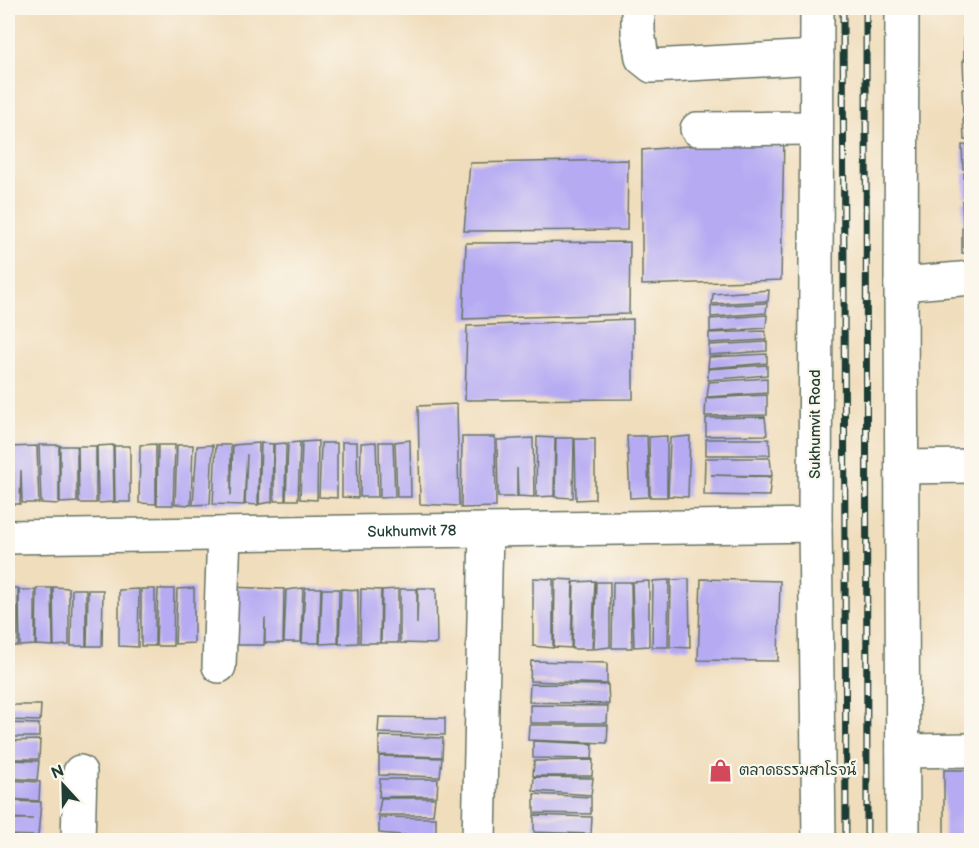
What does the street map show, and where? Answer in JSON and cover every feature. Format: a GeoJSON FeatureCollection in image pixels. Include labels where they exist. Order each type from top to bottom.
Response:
{"type":"FeatureCollection","features":[{"type":"Feature","properties":{"kind":"main road"},"geometry":{"type":"LineString","coordinates":[[638,8],[638,32],[642,58],[652,66],[817,57]]}},
{"type":"Feature","properties":{"kind":"main road","name":"Sukhumvit Road"},"geometry":{"type":"LineString","coordinates":[[817,8],[815,525],[819,840]]}},
{"type":"Feature","properties":{"kind":"main road"},"geometry":{"type":"LineString","coordinates":[[902,8],[903,840]]}},
{"type":"Feature","properties":{"kind":"main road"},"geometry":{"type":"LineString","coordinates":[[697,129],[816,128]]}},
{"type":"Feature","properties":{"kind":"main road"},"geometry":{"type":"LineString","coordinates":[[901,284],[972,278]]}},
{"type":"Feature","properties":{"kind":"main road"},"geometry":{"type":"LineString","coordinates":[[902,467],[972,465]]}},
{"type":"Feature","properties":{"kind":"main road","name":"Sukhumvit 78"},"geometry":{"type":"LineString","coordinates":[[8,537],[815,525]]}},
{"type":"Feature","properties":{"kind":"main road"},"geometry":{"type":"LineString","coordinates":[[479,840],[486,530]]}},
{"type":"Feature","properties":{"kind":"main road"},"geometry":{"type":"LineString","coordinates":[[219,666],[224,534]]}},
{"type":"Feature","properties":{"kind":"main road"},"geometry":{"type":"LineString","coordinates":[[903,752],[972,750]]}},
{"type":"Feature","properties":{"kind":"main road"},"geometry":{"type":"LineString","coordinates":[[78,840],[80,772]]}},
{"type":"Feature","properties":{"kind":"building"},"geometry":{"type":"Polygon","coordinates":[[[963,8],[972,8],[972,32],[964,32],[963,8]]]}},
{"type":"Feature","properties":{"kind":"building"},"geometry":{"type":"Polygon","coordinates":[[[972,34],[972,59],[964,59],[964,35],[972,34]]]}},
{"type":"Feature","properties":{"kind":"building"},"geometry":{"type":"Polygon","coordinates":[[[972,60],[972,85],[964,85],[963,61],[972,60]]]}},
{"type":"Feature","properties":{"kind":"building"},"geometry":{"type":"Polygon","coordinates":[[[962,89],[972,89],[972,113],[963,113],[962,89]]]}},
{"type":"Feature","properties":{"kind":"building"},"geometry":{"type":"Polygon","coordinates":[[[963,116],[972,116],[972,140],[964,140],[963,116]]]}},
{"type":"Feature","properties":{"kind":"building"},"geometry":{"type":"Polygon","coordinates":[[[784,138],[781,280],[642,285],[642,150],[784,138]]]}},
{"type":"Feature","properties":{"kind":"building"},"geometry":{"type":"Polygon","coordinates":[[[962,145],[972,145],[972,169],[963,169],[962,145]]]}},
{"type":"Feature","properties":{"kind":"building"},"geometry":{"type":"Polygon","coordinates":[[[628,160],[627,230],[464,231],[470,163],[628,160]]]}},
{"type":"Feature","properties":{"kind":"building"},"geometry":{"type":"Polygon","coordinates":[[[972,172],[972,197],[964,197],[964,173],[972,172]]]}},
{"type":"Feature","properties":{"kind":"building"},"geometry":{"type":"Polygon","coordinates":[[[972,200],[972,225],[963,225],[962,201],[972,200]]]}},
{"type":"Feature","properties":{"kind":"building"},"geometry":{"type":"Polygon","coordinates":[[[962,228],[972,228],[972,253],[962,253],[962,228]]]}},
{"type":"Feature","properties":{"kind":"building"},"geometry":{"type":"Polygon","coordinates":[[[630,242],[629,314],[463,319],[466,243],[630,242]]]}},
{"type":"Feature","properties":{"kind":"building"},"geometry":{"type":"Polygon","coordinates":[[[769,290],[768,301],[712,304],[713,294],[769,290]]]}},
{"type":"Feature","properties":{"kind":"building"},"geometry":{"type":"Polygon","coordinates":[[[767,303],[766,313],[711,317],[711,306],[767,303]]]}},
{"type":"Feature","properties":{"kind":"building"},"geometry":{"type":"Polygon","coordinates":[[[767,315],[766,328],[710,332],[710,319],[767,315]]]}},
{"type":"Feature","properties":{"kind":"building"},"geometry":{"type":"Polygon","coordinates":[[[633,319],[633,399],[465,400],[467,326],[633,319]]]}},
{"type":"Feature","properties":{"kind":"building"},"geometry":{"type":"Polygon","coordinates":[[[765,331],[766,340],[709,343],[709,333],[765,331]]]}},
{"type":"Feature","properties":{"kind":"building"},"geometry":{"type":"Polygon","coordinates":[[[767,342],[767,351],[709,355],[709,345],[767,342]]]}},
{"type":"Feature","properties":{"kind":"building"},"geometry":{"type":"Polygon","coordinates":[[[767,354],[767,363],[708,368],[709,357],[767,354]]]}},
{"type":"Feature","properties":{"kind":"building"},"geometry":{"type":"Polygon","coordinates":[[[767,365],[767,375],[708,380],[708,369],[767,365]]]}},
{"type":"Feature","properties":{"kind":"building"},"geometry":{"type":"Polygon","coordinates":[[[767,378],[767,393],[707,397],[709,382],[767,378]]]}},
{"type":"Feature","properties":{"kind":"building"},"geometry":{"type":"Polygon","coordinates":[[[767,395],[767,415],[705,416],[706,398],[767,395]]]}},
{"type":"Feature","properties":{"kind":"building"},"geometry":{"type":"Polygon","coordinates":[[[457,404],[459,506],[420,504],[418,406],[457,404]]]}},
{"type":"Feature","properties":{"kind":"building"},"geometry":{"type":"Polygon","coordinates":[[[765,417],[767,435],[706,436],[706,418],[765,417]]]}},
{"type":"Feature","properties":{"kind":"building"},"geometry":{"type":"Polygon","coordinates":[[[627,436],[647,436],[649,497],[630,498],[627,436]]]}},
{"type":"Feature","properties":{"kind":"building"},"geometry":{"type":"Polygon","coordinates":[[[667,436],[667,497],[650,497],[649,437],[667,436]]]}},
{"type":"Feature","properties":{"kind":"building"},"geometry":{"type":"Polygon","coordinates":[[[690,436],[688,497],[668,496],[670,438],[690,436]]]}},
{"type":"Feature","properties":{"kind":"building"},"geometry":{"type":"Polygon","coordinates":[[[462,437],[495,437],[496,507],[461,508],[462,437]]]}},
{"type":"Feature","properties":{"kind":"building"},"geometry":{"type":"Polygon","coordinates":[[[537,437],[555,438],[554,496],[536,497],[537,437]]]}},
{"type":"Feature","properties":{"kind":"building"},"geometry":{"type":"Polygon","coordinates":[[[533,438],[534,497],[518,496],[517,468],[517,497],[498,497],[497,440],[533,438]]]}},
{"type":"Feature","properties":{"kind":"building"},"geometry":{"type":"Polygon","coordinates":[[[556,438],[574,438],[573,498],[555,497],[556,438]]]}},
{"type":"Feature","properties":{"kind":"building"},"geometry":{"type":"Polygon","coordinates":[[[575,439],[595,439],[595,499],[576,500],[575,439]]]}},
{"type":"Feature","properties":{"kind":"building"},"geometry":{"type":"Polygon","coordinates":[[[706,439],[769,439],[770,455],[706,455],[706,439]]]}},
{"type":"Feature","properties":{"kind":"building"},"geometry":{"type":"Polygon","coordinates":[[[410,440],[411,497],[397,497],[395,442],[410,440]]]}},
{"type":"Feature","properties":{"kind":"building"},"geometry":{"type":"Polygon","coordinates":[[[318,441],[317,500],[300,499],[302,442],[318,441]]]}},
{"type":"Feature","properties":{"kind":"building"},"geometry":{"type":"Polygon","coordinates":[[[300,442],[298,500],[286,500],[288,443],[300,442]]]}},
{"type":"Feature","properties":{"kind":"building"},"geometry":{"type":"Polygon","coordinates":[[[342,442],[357,442],[358,498],[342,497],[342,442]]]}},
{"type":"Feature","properties":{"kind":"building"},"geometry":{"type":"Polygon","coordinates":[[[376,442],[378,497],[360,497],[361,443],[376,442]]]}},
{"type":"Feature","properties":{"kind":"building"},"geometry":{"type":"Polygon","coordinates":[[[379,442],[393,442],[395,497],[380,498],[379,442]]]}},
{"type":"Feature","properties":{"kind":"building"},"geometry":{"type":"Polygon","coordinates":[[[259,443],[258,505],[245,504],[247,454],[244,505],[213,504],[216,445],[231,445],[231,496],[233,445],[259,443]]]}},
{"type":"Feature","properties":{"kind":"building"},"geometry":{"type":"Polygon","coordinates":[[[261,443],[273,444],[272,502],[259,504],[261,443]]]}},
{"type":"Feature","properties":{"kind":"building"},"geometry":{"type":"Polygon","coordinates":[[[286,443],[285,501],[274,501],[274,444],[286,443]]]}},
{"type":"Feature","properties":{"kind":"building"},"geometry":{"type":"Polygon","coordinates":[[[321,443],[337,443],[337,498],[319,497],[321,443]]]}},
{"type":"Feature","properties":{"kind":"building"},"geometry":{"type":"Polygon","coordinates":[[[156,444],[156,504],[139,503],[140,445],[156,444]]]}},
{"type":"Feature","properties":{"kind":"building"},"geometry":{"type":"Polygon","coordinates":[[[39,445],[59,445],[59,504],[41,503],[39,445]]]}},
{"type":"Feature","properties":{"kind":"building"},"geometry":{"type":"Polygon","coordinates":[[[113,445],[114,502],[98,503],[97,446],[113,445]]]}},
{"type":"Feature","properties":{"kind":"building"},"geometry":{"type":"Polygon","coordinates":[[[158,445],[175,445],[173,505],[157,505],[158,445]]]}},
{"type":"Feature","properties":{"kind":"building"},"geometry":{"type":"Polygon","coordinates":[[[177,445],[193,445],[191,505],[175,504],[177,445]]]}},
{"type":"Feature","properties":{"kind":"building"},"geometry":{"type":"Polygon","coordinates":[[[213,445],[210,504],[193,505],[197,446],[213,445]]]}},
{"type":"Feature","properties":{"kind":"building"},"geometry":{"type":"Polygon","coordinates":[[[37,446],[39,503],[22,503],[21,470],[20,504],[8,504],[8,447],[37,446]]]}},
{"type":"Feature","properties":{"kind":"building"},"geometry":{"type":"Polygon","coordinates":[[[60,446],[77,446],[77,502],[60,503],[60,446]]]}},
{"type":"Feature","properties":{"kind":"building"},"geometry":{"type":"Polygon","coordinates":[[[78,446],[96,446],[96,503],[79,503],[78,446]]]}},
{"type":"Feature","properties":{"kind":"building"},"geometry":{"type":"Polygon","coordinates":[[[114,446],[130,446],[130,502],[115,502],[114,446]]]}},
{"type":"Feature","properties":{"kind":"building"},"geometry":{"type":"Polygon","coordinates":[[[705,458],[770,458],[772,476],[711,475],[771,477],[769,496],[704,495],[705,458]]]}},
{"type":"Feature","properties":{"kind":"building"},"geometry":{"type":"Polygon","coordinates":[[[533,578],[553,579],[553,648],[533,646],[533,578]]]}},
{"type":"Feature","properties":{"kind":"building"},"geometry":{"type":"Polygon","coordinates":[[[555,579],[573,580],[571,648],[554,647],[555,579]]]}},
{"type":"Feature","properties":{"kind":"building"},"geometry":{"type":"Polygon","coordinates":[[[689,579],[690,648],[670,647],[671,580],[689,579]]]}},
{"type":"Feature","properties":{"kind":"building"},"geometry":{"type":"Polygon","coordinates":[[[701,579],[780,581],[778,661],[698,660],[701,579]]]}},
{"type":"Feature","properties":{"kind":"building"},"geometry":{"type":"Polygon","coordinates":[[[669,580],[668,647],[652,647],[653,581],[669,580]]]}},
{"type":"Feature","properties":{"kind":"building"},"geometry":{"type":"Polygon","coordinates":[[[595,581],[592,649],[572,649],[574,582],[595,581]]]}},
{"type":"Feature","properties":{"kind":"building"},"geometry":{"type":"Polygon","coordinates":[[[649,581],[649,646],[634,647],[632,582],[649,581]]]}},
{"type":"Feature","properties":{"kind":"building"},"geometry":{"type":"Polygon","coordinates":[[[596,582],[610,582],[610,647],[594,649],[596,582]]]}},
{"type":"Feature","properties":{"kind":"building"},"geometry":{"type":"Polygon","coordinates":[[[613,582],[631,582],[632,648],[612,648],[613,582]]]}},
{"type":"Feature","properties":{"kind":"building"},"geometry":{"type":"Polygon","coordinates":[[[53,587],[69,588],[69,645],[54,646],[53,587]]]}},
{"type":"Feature","properties":{"kind":"building"},"geometry":{"type":"Polygon","coordinates":[[[227,587],[284,589],[283,643],[265,643],[265,618],[264,645],[224,645],[227,587]]]}},
{"type":"Feature","properties":{"kind":"building"},"geometry":{"type":"Polygon","coordinates":[[[8,588],[18,588],[18,646],[8,646],[8,588]]]}},
{"type":"Feature","properties":{"kind":"building"},"geometry":{"type":"Polygon","coordinates":[[[37,588],[52,588],[53,646],[36,645],[37,588]]]}},
{"type":"Feature","properties":{"kind":"building"},"geometry":{"type":"Polygon","coordinates":[[[194,588],[194,643],[175,644],[177,589],[194,588]]]}},
{"type":"Feature","properties":{"kind":"building"},"geometry":{"type":"Polygon","coordinates":[[[303,588],[301,642],[284,642],[286,590],[303,588]]]}},
{"type":"Feature","properties":{"kind":"building"},"geometry":{"type":"Polygon","coordinates":[[[305,588],[321,588],[319,643],[302,643],[305,588]]]}},
{"type":"Feature","properties":{"kind":"building"},"geometry":{"type":"Polygon","coordinates":[[[418,588],[436,588],[437,644],[400,643],[400,589],[417,589],[417,624],[418,588]]]}},
{"type":"Feature","properties":{"kind":"building"},"geometry":{"type":"Polygon","coordinates":[[[72,589],[86,589],[86,646],[71,646],[72,589]]]}},
{"type":"Feature","properties":{"kind":"building"},"geometry":{"type":"Polygon","coordinates":[[[139,589],[138,647],[119,646],[119,590],[139,589]]]}},
{"type":"Feature","properties":{"kind":"building"},"geometry":{"type":"Polygon","coordinates":[[[141,589],[155,589],[155,646],[141,646],[141,589]]]}},
{"type":"Feature","properties":{"kind":"building"},"geometry":{"type":"Polygon","coordinates":[[[158,589],[174,589],[173,646],[156,646],[158,589]]]}},
{"type":"Feature","properties":{"kind":"building"},"geometry":{"type":"Polygon","coordinates":[[[322,589],[339,589],[338,643],[320,644],[322,589]]]}},
{"type":"Feature","properties":{"kind":"building"},"geometry":{"type":"Polygon","coordinates":[[[341,589],[358,590],[358,643],[339,644],[341,589]]]}},
{"type":"Feature","properties":{"kind":"building"},"geometry":{"type":"Polygon","coordinates":[[[361,589],[381,590],[380,643],[360,643],[361,589]]]}},
{"type":"Feature","properties":{"kind":"building"},"geometry":{"type":"Polygon","coordinates":[[[398,589],[398,643],[381,643],[382,590],[398,589]]]}},
{"type":"Feature","properties":{"kind":"building"},"geometry":{"type":"Polygon","coordinates":[[[19,590],[35,590],[35,645],[20,646],[19,590]]]}},
{"type":"Feature","properties":{"kind":"building"},"geometry":{"type":"Polygon","coordinates":[[[88,590],[103,590],[102,646],[87,646],[88,590]]]}},
{"type":"Feature","properties":{"kind":"building"},"geometry":{"type":"Polygon","coordinates":[[[531,661],[607,663],[607,684],[530,681],[531,661]]]}},
{"type":"Feature","properties":{"kind":"building"},"geometry":{"type":"Polygon","coordinates":[[[530,684],[608,685],[609,704],[529,702],[530,684]]]}},
{"type":"Feature","properties":{"kind":"building"},"geometry":{"type":"Polygon","coordinates":[[[8,705],[41,705],[40,721],[8,720],[8,705]]]}},
{"type":"Feature","properties":{"kind":"building"},"geometry":{"type":"Polygon","coordinates":[[[530,705],[608,706],[607,723],[530,723],[530,705]]]}},
{"type":"Feature","properties":{"kind":"building"},"geometry":{"type":"Polygon","coordinates":[[[379,717],[445,718],[445,735],[378,733],[379,717]]]}},
{"type":"Feature","properties":{"kind":"building"},"geometry":{"type":"Polygon","coordinates":[[[8,723],[39,724],[39,737],[8,737],[8,723]]]}},
{"type":"Feature","properties":{"kind":"building"},"geometry":{"type":"Polygon","coordinates":[[[529,725],[608,725],[607,743],[528,740],[529,725]]]}},
{"type":"Feature","properties":{"kind":"building"},"geometry":{"type":"Polygon","coordinates":[[[379,736],[443,738],[442,757],[379,755],[379,736]]]}},
{"type":"Feature","properties":{"kind":"building"},"geometry":{"type":"Polygon","coordinates":[[[40,740],[39,759],[8,759],[8,741],[40,740]]]}},
{"type":"Feature","properties":{"kind":"building"},"geometry":{"type":"Polygon","coordinates":[[[533,741],[593,744],[592,759],[533,758],[533,741]]]}},
{"type":"Feature","properties":{"kind":"building"},"geometry":{"type":"Polygon","coordinates":[[[379,756],[442,758],[440,777],[379,775],[379,756]]]}},
{"type":"Feature","properties":{"kind":"building"},"geometry":{"type":"Polygon","coordinates":[[[8,760],[39,761],[37,780],[8,778],[8,760]]]}},
{"type":"Feature","properties":{"kind":"building"},"geometry":{"type":"Polygon","coordinates":[[[593,760],[592,776],[533,776],[534,761],[593,760]]]}},
{"type":"Feature","properties":{"kind":"building"},"geometry":{"type":"Polygon","coordinates":[[[944,770],[972,770],[972,840],[944,840],[944,770]]]}},
{"type":"Feature","properties":{"kind":"building"},"geometry":{"type":"Polygon","coordinates":[[[534,777],[593,778],[591,795],[533,791],[534,777]]]}},
{"type":"Feature","properties":{"kind":"building"},"geometry":{"type":"Polygon","coordinates":[[[380,779],[438,779],[437,796],[379,797],[380,779]]]}},
{"type":"Feature","properties":{"kind":"building"},"geometry":{"type":"Polygon","coordinates":[[[8,780],[40,782],[39,801],[8,799],[8,780]]]}},
{"type":"Feature","properties":{"kind":"building"},"geometry":{"type":"Polygon","coordinates":[[[534,794],[591,797],[591,814],[534,813],[534,794]]]}},
{"type":"Feature","properties":{"kind":"building"},"geometry":{"type":"Polygon","coordinates":[[[381,798],[435,798],[433,815],[378,815],[381,798]]]}},
{"type":"Feature","properties":{"kind":"building"},"geometry":{"type":"Polygon","coordinates":[[[8,801],[41,802],[38,836],[8,835],[8,819],[33,819],[8,818],[8,801]]]}},
{"type":"Feature","properties":{"kind":"building"},"geometry":{"type":"Polygon","coordinates":[[[534,815],[592,817],[591,834],[534,832],[534,815]]]}},
{"type":"Feature","properties":{"kind":"building"},"geometry":{"type":"Polygon","coordinates":[[[379,817],[436,818],[436,838],[379,833],[379,817]]]}},
{"type":"Feature","properties":{"kind":"building"},"geometry":{"type":"Polygon","coordinates":[[[535,834],[589,835],[589,840],[535,840],[535,834]]]}},
{"type":"Feature","properties":{"kind":"building"},"geometry":{"type":"Polygon","coordinates":[[[379,837],[425,839],[425,840],[379,840],[379,837]]]}},
{"type":"Feature","properties":{"kind":"railway"},"geometry":{"type":"LineString","coordinates":[[843,8],[846,840]]}},
{"type":"Feature","properties":{"kind":"railway"},"geometry":{"type":"LineString","coordinates":[[866,8],[867,840]]}},
{"type":"Feature","properties":{"kind":"place","name":"ตลาดธรรมสาโรจน์"},"geometry":{"type":"Point","coordinates":[721,770]}}]}
